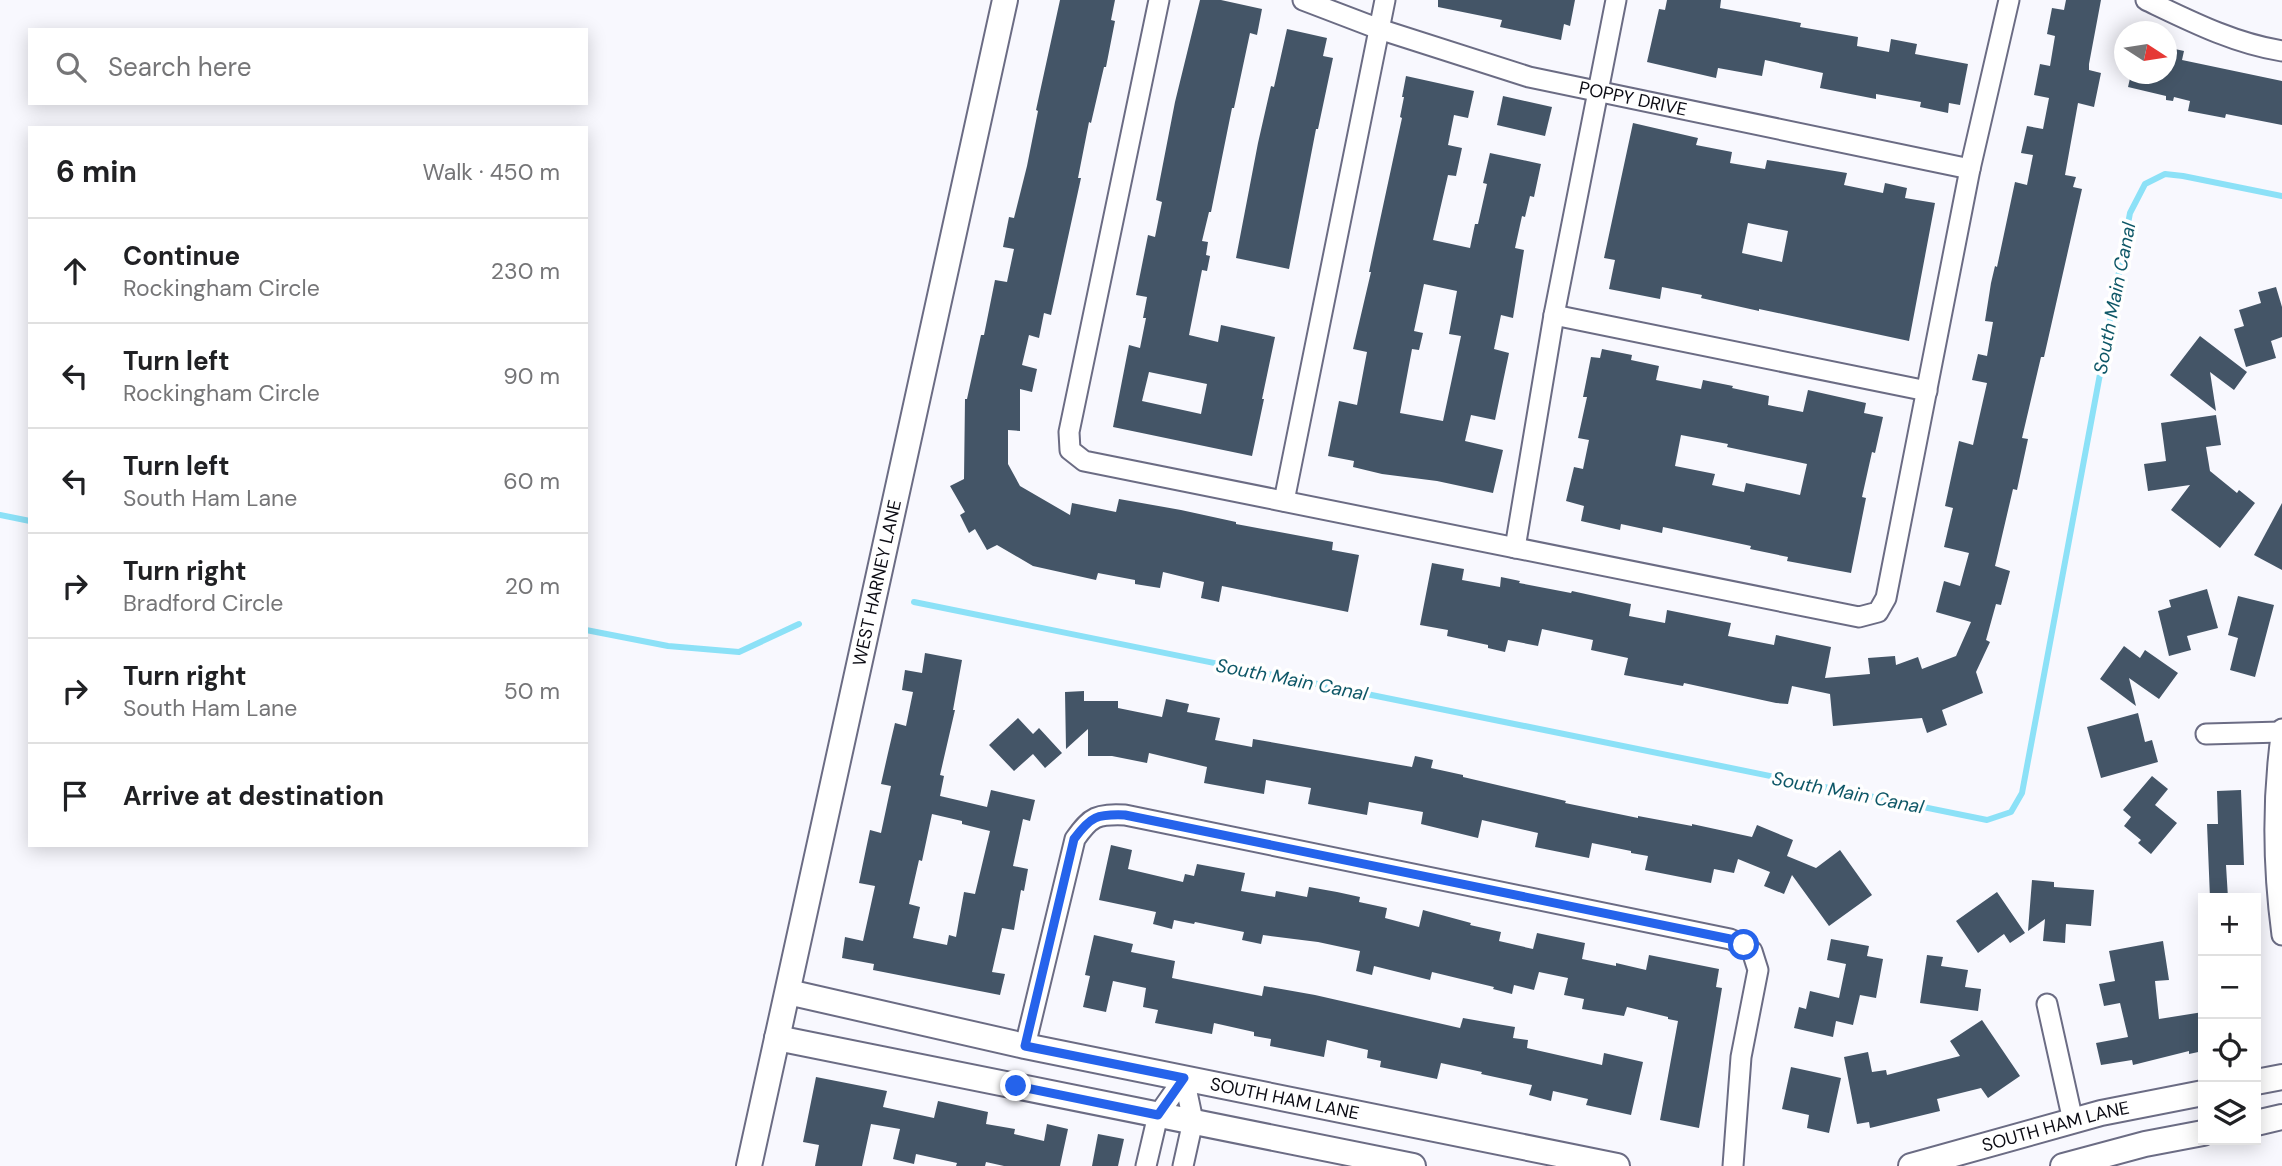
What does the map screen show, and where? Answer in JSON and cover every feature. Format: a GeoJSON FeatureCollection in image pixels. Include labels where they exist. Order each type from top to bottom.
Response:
{"type":"FeatureCollection","features":[{"type":"Feature","properties":{"kind":"main road","name":"WEST HARNEY LANE"},"geometry":{"type":"LineString","coordinates":[[748,1166],[1005,0]]}},
{"type":"Feature","properties":{"kind":"main road","name":"SOUTH HAM LANE"},"geometry":{"type":"LineString","coordinates":[[788,992],[1025,1046],[1558,1160],[1617,1166]]}},
{"type":"Feature","properties":{"kind":"main road"},"geometry":{"type":"LineString","coordinates":[[777,1038],[1413,1166]]}},
{"type":"Feature","properties":{"kind":"main road"},"geometry":{"type":"LineString","coordinates":[[2261,1081],[2282,1077]]}},
{"type":"Feature","properties":{"kind":"main road","name":"SOUTH HAM LANE"},"geometry":{"type":"LineString","coordinates":[[1911,1166],[2101,1113],[2198,1094]]}},
{"type":"Feature","properties":{"kind":"main road"},"geometry":{"type":"LineString","coordinates":[[2261,1122],[2282,1117]]}},
{"type":"Feature","properties":{"kind":"main road"},"geometry":{"type":"LineString","coordinates":[[2063,1166],[2145,1144],[2198,1134]]}},
{"type":"Feature","properties":{"kind":"street"},"geometry":{"type":"LineString","coordinates":[[1159,0],[1069,432],[1070,450],[1084,461],[1859,617],[1878,612],[1886,598],[1970,169],[2009,0]]}},
{"type":"Feature","properties":{"kind":"street","name":"POPPY DRIVE"},"geometry":{"type":"LineString","coordinates":[[1303,0],[1379,29],[1528,77],[1970,169]]}},
{"type":"Feature","properties":{"kind":"street"},"geometry":{"type":"LineString","coordinates":[[1284,501],[1385,0]]}},
{"type":"Feature","properties":{"kind":"street"},"geometry":{"type":"LineString","coordinates":[[1515,548],[1554,315],[1616,0]]}},
{"type":"Feature","properties":{"kind":"street"},"geometry":{"type":"LineString","coordinates":[[2146,0],[2217,34],[2262,48],[2282,51]]}},
{"type":"Feature","properties":{"kind":"street"},"geometry":{"type":"LineString","coordinates":[[1554,315],[1927,391]]}},
{"type":"Feature","properties":{"kind":"street"},"geometry":{"type":"LineString","coordinates":[[2206,734],[2282,731],[2277,770],[2274,850],[2282,935]]}},
{"type":"Feature","properties":{"kind":"street"},"geometry":{"type":"LineString","coordinates":[[1025,1046],[1074,839],[1086,822],[1102,814],[1125,815],[1730,939],[1744,945],[1752,951],[1758,970],[1741,1057],[1733,1166]]}},
{"type":"Feature","properties":{"kind":"street"},"geometry":{"type":"LineString","coordinates":[[2047,1004],[2073,1121]]}},
{"type":"Feature","properties":{"kind":"street"},"geometry":{"type":"LineString","coordinates":[[1146,1166],[1158,1115],[1184,1078]]}},
{"type":"Feature","properties":{"kind":"street"},"geometry":{"type":"LineString","coordinates":[[1183,1166],[1193,1121],[1184,1078]]}},
{"type":"Feature","properties":{"kind":"building"},"geometry":{"type":"Polygon","coordinates":[[[1060,0],[1115,0],[1111,20],[1115,21],[1106,67],[1091,123],[1089,122],[1078,178],[1081,178],[1051,315],[1044,313],[1039,338],[1029,335],[1022,365],[1037,369],[1032,392],[1020,389],[1020,431],[1008,430],[1008,464],[1020,486],[1070,515],[1072,503],[1116,512],[1119,499],[1333,542],[1332,550],[1359,555],[1348,612],[1222,586],[1219,602],[1201,598],[1204,582],[1163,572],[1160,588],[1098,573],[1096,580],[1033,566],[997,545],[987,550],[975,529],[969,533],[960,515],[965,512],[950,486],[964,479],[965,399],[981,335],[984,335],[995,280],[1007,282],[1014,249],[1003,247],[1009,217],[1014,218],[1027,166],[1060,0]]]}},
{"type":"Feature","properties":{"kind":"building"},"geometry":{"type":"Polygon","coordinates":[[[1200,0],[1221,0],[1262,9],[1257,35],[1250,33],[1211,212],[1202,241],[1208,242],[1206,255],[1210,256],[1207,271],[1202,270],[1189,335],[1218,342],[1221,325],[1275,337],[1252,456],[1113,427],[1129,345],[1140,348],[1146,318],[1143,318],[1147,297],[1136,295],[1148,235],[1155,237],[1162,202],[1156,200],[1175,102],[1200,0]],[[1149,372],[1142,401],[1201,414],[1207,384],[1149,372]]]}},
{"type":"Feature","properties":{"kind":"building"},"geometry":{"type":"Polygon","coordinates":[[[1438,0],[1575,0],[1570,26],[1564,24],[1561,40],[1500,27],[1502,20],[1438,7],[1438,0]]]}},
{"type":"Feature","properties":{"kind":"building"},"geometry":{"type":"Polygon","coordinates":[[[1667,0],[1721,0],[1720,8],[1801,23],[1800,27],[1858,37],[1857,46],[1889,52],[1891,39],[1917,44],[1915,54],[1968,64],[1960,105],[1949,103],[1948,113],[1920,107],[1921,102],[1876,94],[1876,99],[1820,88],[1823,73],[1765,60],[1762,76],[1718,68],[1716,78],[1647,62],[1659,9],[1665,10],[1667,0]]]}},
{"type":"Feature","properties":{"kind":"building"},"geometry":{"type":"Polygon","coordinates":[[[2066,0],[2101,0],[2089,70],[2101,73],[2094,107],[2078,103],[2065,175],[2076,177],[2073,187],[2082,189],[2044,357],[2041,357],[2022,438],[2028,439],[2017,490],[2013,489],[1995,566],[2010,571],[2001,605],[1996,604],[1986,640],[1990,642],[1976,672],[1983,693],[1942,710],[1947,725],[1927,733],[1922,718],[1833,726],[1830,694],[1792,686],[1788,704],[1776,703],[1684,683],[1683,686],[1624,675],[1628,658],[1591,650],[1593,640],[1542,629],[1538,646],[1508,640],[1505,652],[1488,648],[1488,645],[1447,636],[1448,630],[1420,625],[1432,563],[1464,569],[1462,580],[1500,587],[1501,577],[1520,581],[1519,583],[1631,604],[1629,616],[1665,623],[1667,610],[1731,623],[1728,636],[1774,645],[1776,635],[1831,647],[1825,678],[1870,674],[1868,658],[1895,656],[1896,665],[1918,657],[1922,669],[1956,656],[1971,622],[1936,612],[1944,581],[1960,586],[1969,553],[1944,547],[1953,508],[1945,506],[1959,441],[1973,445],[1987,383],[1972,380],[1978,354],[1987,356],[1993,322],[1985,321],[1991,283],[1995,266],[1997,267],[2015,182],[2027,185],[2033,155],[2021,153],[2027,126],[2043,129],[2049,98],[2034,95],[2040,64],[2050,66],[2055,36],[2047,34],[2052,8],[2064,10],[2066,0]]]}},
{"type":"Feature","properties":{"kind":"building"},"geometry":{"type":"Polygon","coordinates":[[[1287,29],[1327,38],[1323,56],[1333,58],[1316,129],[1289,269],[1236,258],[1258,143],[1287,29]]]}},
{"type":"Feature","properties":{"kind":"building"},"geometry":{"type":"Polygon","coordinates":[[[2177,49],[2184,51],[2182,60],[2282,81],[2282,125],[2226,114],[2225,118],[2188,111],[2190,101],[2174,97],[2173,101],[2166,100],[2166,96],[2128,87],[2129,84],[2177,84],[2177,49]]]}},
{"type":"Feature","properties":{"kind":"building"},"geometry":{"type":"Polygon","coordinates":[[[1406,76],[1474,91],[1468,118],[1454,115],[1448,145],[1462,148],[1456,176],[1448,175],[1433,240],[1470,248],[1487,184],[1483,183],[1490,153],[1541,164],[1534,197],[1530,196],[1525,217],[1522,216],[1515,248],[1524,250],[1513,318],[1501,315],[1494,349],[1509,353],[1495,420],[1471,415],[1465,441],[1503,450],[1493,493],[1437,481],[1382,474],[1353,467],[1354,461],[1328,456],[1339,401],[1357,405],[1367,352],[1353,349],[1402,118],[1406,76]],[[1424,284],[1414,331],[1423,333],[1419,350],[1412,349],[1400,413],[1443,421],[1461,336],[1449,334],[1457,291],[1424,284]]]}},
{"type":"Feature","properties":{"kind":"building"},"geometry":{"type":"Polygon","coordinates":[[[1503,96],[1552,107],[1545,136],[1497,125],[1503,96]]]}},
{"type":"Feature","properties":{"kind":"building"},"geometry":{"type":"Polygon","coordinates":[[[1633,123],[1698,138],[1696,145],[1732,152],[1730,163],[1765,169],[1767,160],[1847,173],[1844,185],[1883,193],[1885,183],[1907,188],[1905,198],[1935,203],[1909,341],[1759,311],[1662,287],[1660,299],[1609,289],[1615,260],[1604,258],[1633,123]],[[1748,223],[1742,253],[1782,262],[1788,231],[1748,223]]]}},
{"type":"Feature","properties":{"kind":"building"},"geometry":{"type":"Polygon","coordinates":[[[2276,287],[2282,307],[2282,337],[2271,341],[2276,358],[2246,367],[2234,329],[2244,326],[2239,310],[2261,303],[2258,292],[2276,287]]]}},
{"type":"Feature","properties":{"kind":"building"},"geometry":{"type":"Polygon","coordinates":[[[2200,336],[2247,372],[2234,390],[2210,372],[2216,411],[2170,375],[2200,336]]]}},
{"type":"Feature","properties":{"kind":"building"},"geometry":{"type":"Polygon","coordinates":[[[1602,349],[1632,355],[1631,360],[1659,366],[1656,380],[1701,389],[1703,380],[1733,386],[1732,388],[1769,396],[1768,405],[1803,412],[1808,390],[1866,403],[1864,413],[1883,417],[1862,497],[1866,498],[1851,573],[1787,561],[1788,557],[1750,549],[1751,546],[1663,527],[1662,533],[1621,524],[1620,530],[1581,521],[1584,506],[1566,501],[1574,467],[1583,469],[1589,440],[1578,438],[1587,397],[1583,397],[1591,357],[1600,358],[1602,349]],[[1681,435],[1675,466],[1715,474],[1712,485],[1744,492],[1746,483],[1800,495],[1807,464],[1727,447],[1728,444],[1681,435]]]}},
{"type":"Feature","properties":{"kind":"building"},"geometry":{"type":"Polygon","coordinates":[[[2216,415],[2221,445],[2206,447],[2210,471],[2237,493],[2239,490],[2255,503],[2220,548],[2171,510],[2190,485],[2148,491],[2144,464],[2166,461],[2161,423],[2216,415]]]}},
{"type":"Feature","properties":{"kind":"building"},"geometry":{"type":"Polygon","coordinates":[[[2282,503],[2282,570],[2254,555],[2282,503]]]}},
{"type":"Feature","properties":{"kind":"building"},"geometry":{"type":"Polygon","coordinates":[[[2207,589],[2218,628],[2187,636],[2191,650],[2169,656],[2158,611],[2171,607],[2169,600],[2207,589]]]}},
{"type":"Feature","properties":{"kind":"building"},"geometry":{"type":"Polygon","coordinates":[[[2238,596],[2274,605],[2255,677],[2230,670],[2238,638],[2228,635],[2238,596]]]}},
{"type":"Feature","properties":{"kind":"building"},"geometry":{"type":"Polygon","coordinates":[[[2124,646],[2140,658],[2145,650],[2178,673],[2159,699],[2129,678],[2136,706],[2100,679],[2124,646]]]}},
{"type":"Feature","properties":{"kind":"building"},"geometry":{"type":"Polygon","coordinates":[[[925,653],[962,660],[955,710],[940,775],[944,776],[940,796],[987,807],[991,790],[1035,800],[1030,821],[1023,819],[1013,866],[1028,869],[1024,891],[1021,890],[1014,930],[1002,928],[992,972],[1005,974],[1000,995],[873,970],[874,964],[842,958],[845,937],[863,941],[875,886],[859,883],[870,830],[881,833],[891,786],[881,784],[895,723],[906,726],[913,692],[902,690],[905,670],[922,673],[925,653]],[[932,814],[909,904],[920,907],[913,938],[947,945],[949,935],[956,937],[964,892],[975,894],[990,831],[962,824],[962,821],[932,814]]]}},
{"type":"Feature","properties":{"kind":"building"},"geometry":{"type":"Polygon","coordinates":[[[1084,691],[1084,701],[1118,701],[1118,708],[1162,717],[1166,699],[1189,704],[1187,712],[1220,718],[1215,740],[1252,747],[1253,739],[1412,767],[1415,756],[1433,760],[1431,768],[1463,777],[1638,818],[1692,824],[1752,837],[1757,825],[1793,840],[1787,856],[1816,868],[1840,850],[1872,895],[1829,926],[1792,875],[1784,894],[1764,886],[1770,872],[1738,859],[1734,873],[1714,869],[1711,883],[1645,870],[1648,856],[1592,843],[1589,858],[1535,847],[1538,833],[1482,820],[1478,838],[1421,824],[1423,812],[1369,802],[1367,815],[1308,804],[1311,788],[1266,780],[1264,794],[1204,783],[1207,767],[1149,753],[1147,763],[1112,756],[1088,756],[1088,729],[1066,749],[1065,692],[1084,691]]]}},
{"type":"Feature","properties":{"kind":"building"},"geometry":{"type":"Polygon","coordinates":[[[2138,713],[2145,742],[2152,740],[2158,762],[2101,778],[2087,727],[2138,713]]]}},
{"type":"Feature","properties":{"kind":"building"},"geometry":{"type":"Polygon","coordinates":[[[1018,718],[1033,734],[1039,728],[1062,753],[1045,768],[1033,754],[1014,771],[989,745],[1018,718]]]}},
{"type":"Feature","properties":{"kind":"building"},"geometry":{"type":"Polygon","coordinates":[[[2152,776],[2168,789],[2155,805],[2177,823],[2151,854],[2138,843],[2141,840],[2124,826],[2131,817],[2123,810],[2152,776]]]}},
{"type":"Feature","properties":{"kind":"building"},"geometry":{"type":"Polygon","coordinates":[[[2241,790],[2244,865],[2226,865],[2228,893],[2210,893],[2207,824],[2218,824],[2217,791],[2241,790]]]}},
{"type":"Feature","properties":{"kind":"building"},"geometry":{"type":"Polygon","coordinates":[[[1111,845],[1132,850],[1128,869],[1183,882],[1185,874],[1194,876],[1197,864],[1245,873],[1241,891],[1275,897],[1276,891],[1307,897],[1309,887],[1337,892],[1360,897],[1359,902],[1387,908],[1385,918],[1419,927],[1423,910],[1501,932],[1499,941],[1533,949],[1537,933],[1585,943],[1582,959],[1616,966],[1616,963],[1646,970],[1649,955],[1719,969],[1716,987],[1722,988],[1699,1128],[1660,1120],[1678,1021],[1627,1007],[1624,1016],[1582,1009],[1584,999],[1564,995],[1568,978],[1539,972],[1534,990],[1514,985],[1512,994],[1432,972],[1430,980],[1374,966],[1372,975],[1356,971],[1360,951],[1318,942],[1263,935],[1261,944],[1242,940],[1244,932],[1195,922],[1174,920],[1172,929],[1153,924],[1156,912],[1099,900],[1111,845]]]}},
{"type":"Feature","properties":{"kind":"building"},"geometry":{"type":"Polygon","coordinates":[[[2032,880],[2054,882],[2054,887],[2094,890],[2091,926],[2066,924],[2065,943],[2043,941],[2045,919],[2028,931],[2032,880]]]}},
{"type":"Feature","properties":{"kind":"building"},"geometry":{"type":"Polygon","coordinates":[[[1997,892],[2025,933],[2010,943],[2004,934],[1978,953],[1956,921],[1997,892]]]}},
{"type":"Feature","properties":{"kind":"building"},"geometry":{"type":"Polygon","coordinates":[[[1094,935],[1133,944],[1131,952],[1175,961],[1172,978],[1262,996],[1264,986],[1460,1028],[1463,1018],[1515,1027],[1513,1038],[1528,1040],[1527,1048],[1602,1065],[1604,1053],[1643,1062],[1631,1115],[1586,1105],[1588,1099],[1553,1091],[1551,1101],[1529,1095],[1532,1085],[1441,1063],[1437,1079],[1380,1067],[1381,1061],[1367,1058],[1368,1050],[1327,1040],[1324,1057],[1270,1046],[1271,1039],[1254,1036],[1254,1032],[1214,1023],[1212,1034],[1155,1023],[1158,1010],[1143,1007],[1146,988],[1113,981],[1106,1012],[1083,1007],[1090,976],[1085,975],[1094,935]]]}},
{"type":"Feature","properties":{"kind":"building"},"geometry":{"type":"Polygon","coordinates":[[[1831,939],[1869,946],[1867,956],[1883,959],[1876,998],[1860,995],[1853,1025],[1836,1021],[1833,1037],[1794,1028],[1799,1007],[1806,1009],[1810,991],[1839,998],[1846,964],[1827,960],[1831,939]]]}},
{"type":"Feature","properties":{"kind":"building"},"geometry":{"type":"Polygon","coordinates":[[[2163,941],[2169,980],[2155,981],[2159,1019],[2198,1013],[2198,1052],[2189,1054],[2189,1051],[2133,1065],[2132,1060],[2101,1065],[2096,1043],[2128,1037],[2120,1003],[2104,1006],[2099,984],[2115,981],[2109,951],[2163,941]]]}},
{"type":"Feature","properties":{"kind":"building"},"geometry":{"type":"Polygon","coordinates":[[[1927,955],[1943,957],[1941,966],[1968,970],[1965,987],[1981,989],[1978,1011],[1920,1003],[1927,955]]]}},
{"type":"Feature","properties":{"kind":"building"},"geometry":{"type":"Polygon","coordinates":[[[1982,1020],[2020,1076],[1988,1098],[1981,1088],[1937,1099],[1940,1111],[1870,1128],[1869,1122],[1857,1124],[1844,1057],[1868,1052],[1872,1072],[1886,1070],[1887,1075],[1960,1056],[1950,1041],[1982,1020]]]}},
{"type":"Feature","properties":{"kind":"building"},"geometry":{"type":"Polygon","coordinates":[[[1791,1067],[1841,1078],[1829,1133],[1807,1128],[1809,1115],[1782,1109],[1791,1067]]]}},
{"type":"Feature","properties":{"kind":"building"},"geometry":{"type":"Polygon","coordinates":[[[816,1077],[887,1091],[883,1107],[934,1118],[938,1101],[988,1112],[986,1124],[1015,1129],[1014,1134],[1044,1141],[1047,1124],[1068,1129],[1060,1166],[1004,1166],[986,1162],[985,1166],[956,1166],[957,1163],[916,1154],[914,1164],[893,1159],[900,1129],[871,1124],[862,1166],[815,1166],[819,1145],[803,1142],[816,1077]]]}},
{"type":"Feature","properties":{"kind":"building"},"geometry":{"type":"Polygon","coordinates":[[[1098,1134],[1124,1139],[1118,1166],[1092,1166],[1098,1134]]]}},
{"type":"Feature","properties":{"kind":"waterway","name":"South Main Canal"},"geometry":{"type":"LineString","coordinates":[[914,602],[1987,820],[2011,812],[2022,793],[2130,213],[2145,184],[2165,174],[2282,196]]}},
{"type":"Feature","properties":{"kind":"waterway","name":"South Main Canal"},"geometry":{"type":"LineString","coordinates":[[0,515],[28,521]]}},
{"type":"Feature","properties":{"kind":"waterway","name":"South Main Canal"},"geometry":{"type":"LineString","coordinates":[[588,630],[668,646],[739,652],[799,624]]}},
{"type":"Feature","properties":{"kind":"route"},"geometry":{"type":"LineString","coordinates":[[1016,1086],[1158,1115],[1184,1078],[1025,1046],[1074,839],[1086,822],[1102,814],[1125,815],[1730,939],[1744,945]]}}]}
